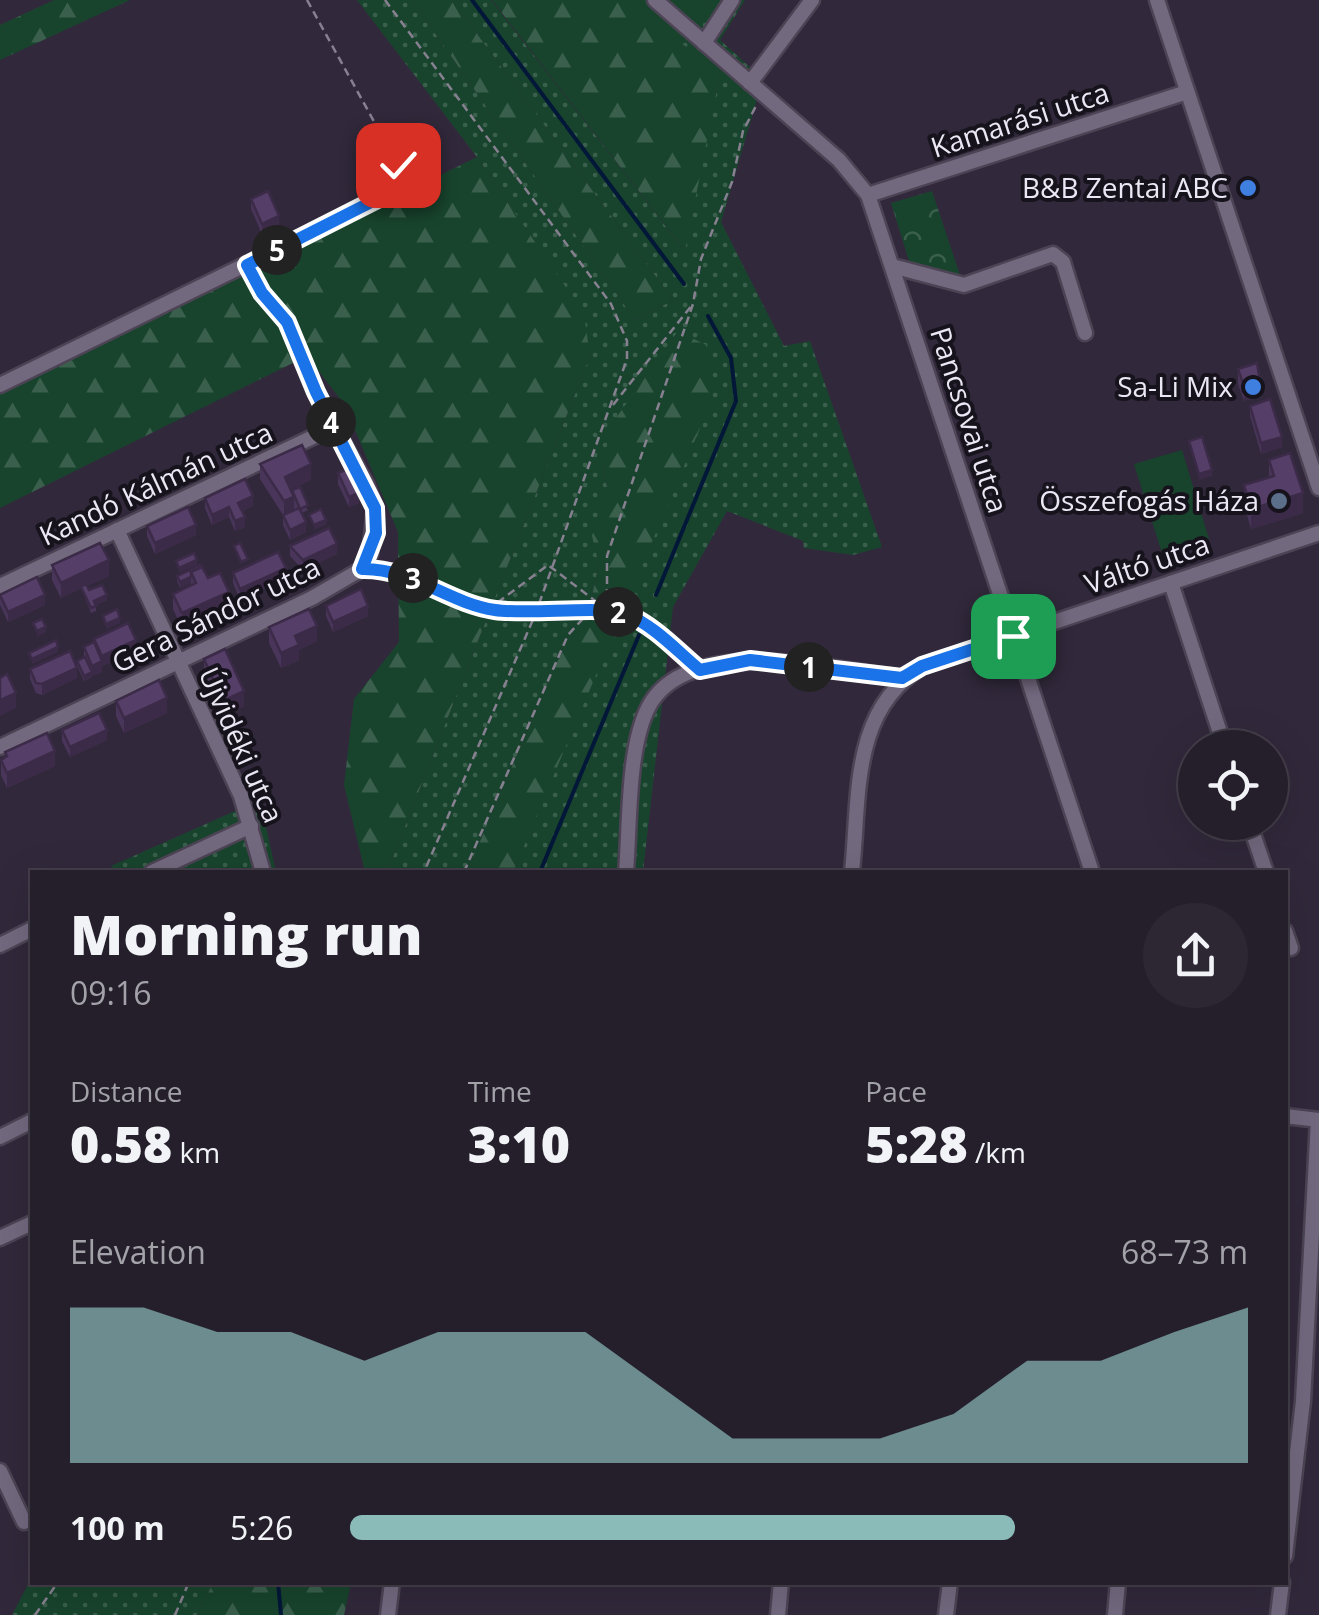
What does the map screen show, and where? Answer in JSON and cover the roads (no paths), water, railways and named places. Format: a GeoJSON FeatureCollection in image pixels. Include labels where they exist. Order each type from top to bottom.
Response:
{"type":"FeatureCollection","features":[{"type":"Feature","properties":{"kind":"street","name":"Pancsovai utca"},"geometry":{"type":"LineString","coordinates":[[655,0],[839,160],[868,195],[1091,870]]}},
{"type":"Feature","properties":{"kind":"street"},"geometry":{"type":"LineString","coordinates":[[704,43],[732,0]]}},
{"type":"Feature","properties":{"kind":"street"},"geometry":{"type":"LineString","coordinates":[[756,88],[812,0]]}},
{"type":"Feature","properties":{"kind":"street"},"geometry":{"type":"LineString","coordinates":[[1157,0],[1319,488]]}},
{"type":"Feature","properties":{"kind":"street","name":"Kamarási utca"},"geometry":{"type":"LineString","coordinates":[[868,195],[1187,92]]}},
{"type":"Feature","properties":{"kind":"street"},"geometry":{"type":"LineString","coordinates":[[0,385],[310,232]]}},
{"type":"Feature","properties":{"kind":"street"},"geometry":{"type":"LineString","coordinates":[[892,266],[964,285],[1052,254],[1063,262],[1085,333]]}},
{"type":"Feature","properties":{"kind":"street","name":"Gera Sándor utca"},"geometry":{"type":"LineString","coordinates":[[0,747],[178,663],[362,569],[376,533],[375,508],[287,322],[262,293],[247,265]]}},
{"type":"Feature","properties":{"kind":"street","name":"Kandó Kálmán utca"},"geometry":{"type":"LineString","coordinates":[[0,586],[334,427]]}},
{"type":"Feature","properties":{"kind":"street","name":"Újvidéki utca"},"geometry":{"type":"LineString","coordinates":[[117,530],[251,826],[262,870]]}},
{"type":"Feature","properties":{"kind":"street","name":"Váltó utca"},"geometry":{"type":"LineString","coordinates":[[902,678],[922,666],[1319,533]]}},
{"type":"Feature","properties":{"kind":"street"},"geometry":{"type":"LineString","coordinates":[[1171,583],[1219,730]]}},
{"type":"Feature","properties":{"kind":"street"},"geometry":{"type":"LineString","coordinates":[[626,870],[638,738],[649,706],[661,692],[700,670],[750,660],[902,678]]}},
{"type":"Feature","properties":{"kind":"street"},"geometry":{"type":"LineString","coordinates":[[852,870],[866,732],[886,695],[902,678]]}},
{"type":"Feature","properties":{"kind":"street"},"geometry":{"type":"LineString","coordinates":[[156,870],[251,826]]}},
{"type":"Feature","properties":{"kind":"street"},"geometry":{"type":"LineString","coordinates":[[1256,840],[1265,870]]}},
{"type":"Feature","properties":{"kind":"street"},"geometry":{"type":"LineString","coordinates":[[0,945],[30,930]]}},
{"type":"Feature","properties":{"kind":"street"},"geometry":{"type":"LineString","coordinates":[[1288,940],[1291,948]]}},
{"type":"Feature","properties":{"kind":"street"},"geometry":{"type":"LineString","coordinates":[[1288,1116],[1319,1120],[1303,1402],[1288,1530]]}},
{"type":"Feature","properties":{"kind":"street"},"geometry":{"type":"LineString","coordinates":[[0,1137],[30,1122]]}},
{"type":"Feature","properties":{"kind":"street"},"geometry":{"type":"LineString","coordinates":[[0,1238],[30,1223]]}},
{"type":"Feature","properties":{"kind":"street"},"geometry":{"type":"LineString","coordinates":[[0,1470],[5,1496],[24,1522]]}},
{"type":"Feature","properties":{"kind":"street"},"geometry":{"type":"LineString","coordinates":[[388,1615],[392,1585]]}},
{"type":"Feature","properties":{"kind":"street"},"geometry":{"type":"LineString","coordinates":[[778,1615],[781,1585]]}},
{"type":"Feature","properties":{"kind":"street"},"geometry":{"type":"LineString","coordinates":[[946,1615],[950,1585]]}},
{"type":"Feature","properties":{"kind":"street"},"geometry":{"type":"LineString","coordinates":[[1115,1615],[1118,1585]]}},
{"type":"Feature","properties":{"kind":"street"},"geometry":{"type":"LineString","coordinates":[[1278,1615],[1282,1585]]}},
{"type":"Feature","properties":{"kind":"waterway"},"geometry":{"type":"LineString","coordinates":[[472,0],[684,284]]}},
{"type":"Feature","properties":{"kind":"waterway"},"geometry":{"type":"LineString","coordinates":[[656,595],[736,401],[731,358],[708,316]]}},
{"type":"Feature","properties":{"kind":"waterway"},"geometry":{"type":"LineString","coordinates":[[541,870],[639,635]]}},
{"type":"Feature","properties":{"kind":"waterway"},"geometry":{"type":"LineString","coordinates":[[278,1585],[281,1615]]}},
{"type":"Feature","properties":{"kind":"place","name":"B&B Zentai ABC"},"geometry":{"type":"Point","coordinates":[1248,188]}},
{"type":"Feature","properties":{"kind":"place","name":"Sa-Li Mix"},"geometry":{"type":"Point","coordinates":[1253,387]}},
{"type":"Feature","properties":{"kind":"place","name":"Összefogás Háza"},"geometry":{"type":"Point","coordinates":[1279,501]}}]}
